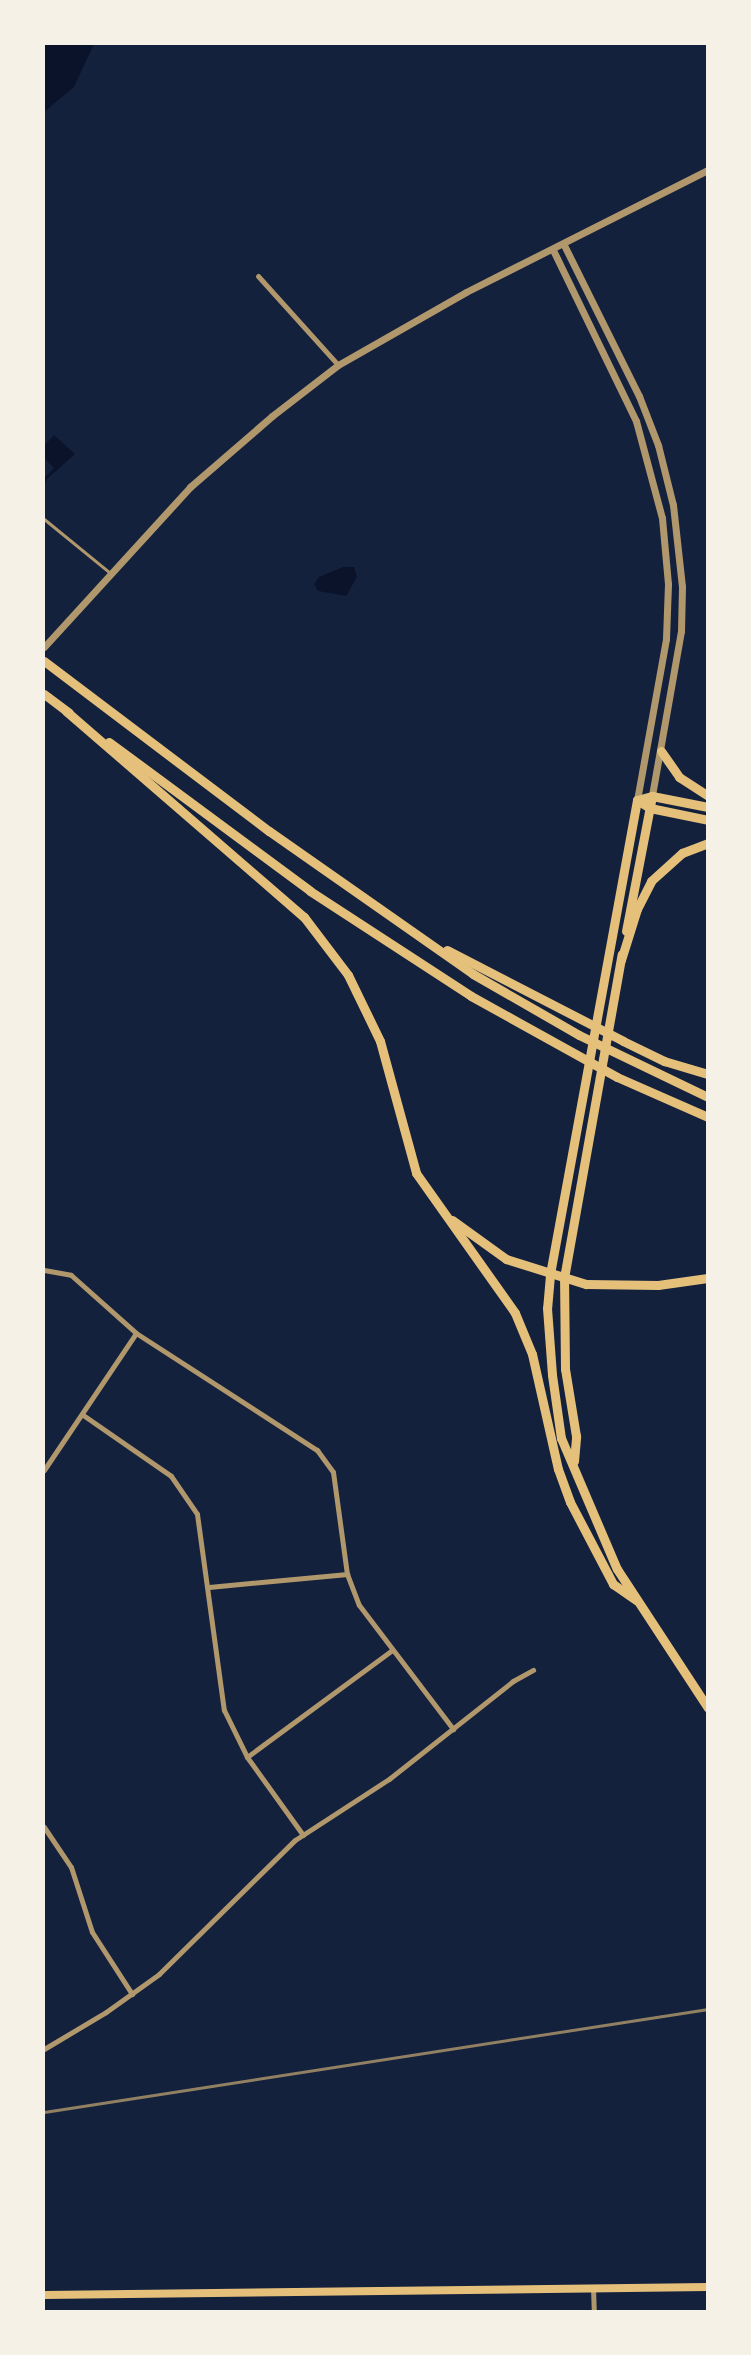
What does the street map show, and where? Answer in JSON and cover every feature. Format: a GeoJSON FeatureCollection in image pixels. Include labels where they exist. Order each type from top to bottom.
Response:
{"type":"FeatureCollection","features":[{"type":"Feature","properties":{"kind":"highway"},"geometry":{"type":"LineString","coordinates":[[44,661],[269,831],[472,974],[579,1035],[708,1097]]}},
{"type":"Feature","properties":{"kind":"highway"},"geometry":{"type":"LineString","coordinates":[[46,696],[310,891],[471,996],[617,1077],[708,1117]]}},
{"type":"Feature","properties":{"kind":"highway"},"geometry":{"type":"LineString","coordinates":[[66,711],[304,917],[336,956],[376,1031],[391,1073],[408,1150],[416,1173],[441,1212],[485,1267],[515,1313],[531,1354],[558,1469],[570,1502],[613,1584],[637,1601]]}},
{"type":"Feature","properties":{"kind":"highway"},"geometry":{"type":"LineString","coordinates":[[661,752],[678,777],[708,796]]}},
{"type":"Feature","properties":{"kind":"highway"},"geometry":{"type":"LineString","coordinates":[[574,1461],[576,1436],[565,1369],[564,1278],[652,796]]}},
{"type":"Feature","properties":{"kind":"highway"},"geometry":{"type":"LineString","coordinates":[[638,800],[652,796],[708,807]]}},
{"type":"Feature","properties":{"kind":"highway"},"geometry":{"type":"LineString","coordinates":[[638,800],[650,808],[708,820]]}},
{"type":"Feature","properties":{"kind":"highway"},"geometry":{"type":"LineString","coordinates":[[638,800],[549,1275],[547,1308],[552,1376],[561,1438],[574,1461],[592,1516],[617,1569],[708,1708]]}},
{"type":"Feature","properties":{"kind":"highway"},"geometry":{"type":"LineString","coordinates":[[621,960],[637,909],[651,881],[682,853],[708,843]]}},
{"type":"Feature","properties":{"kind":"highway"},"geometry":{"type":"LineString","coordinates":[[423,939],[582,1022],[664,1061],[708,1074]]}},
{"type":"Feature","properties":{"kind":"highway"},"geometry":{"type":"LineString","coordinates":[[441,1212],[506,1259],[549,1275],[635,1286],[708,1278]]}},
{"type":"Feature","properties":{"kind":"main road"},"geometry":{"type":"LineString","coordinates":[[44,2295],[708,2287]]}},
{"type":"Feature","properties":{"kind":"street"},"geometry":{"type":"LineString","coordinates":[[44,647],[109,572],[223,457],[338,364],[456,298],[708,170]]}},
{"type":"Feature","properties":{"kind":"street"},"geometry":{"type":"LineString","coordinates":[[564,245],[639,396],[658,445],[673,505],[682,587],[681,631],[652,796]]}},
{"type":"Feature","properties":{"kind":"street"},"geometry":{"type":"LineString","coordinates":[[553,250],[636,421],[662,518],[668,584],[666,639],[638,800]]}},
{"type":"Feature","properties":{"kind":"street"},"geometry":{"type":"LineString","coordinates":[[258,276],[338,364]]}},
{"type":"Feature","properties":{"kind":"street"},"geometry":{"type":"LineString","coordinates":[[44,1269],[60,1271],[82,1283],[136,1333],[317,1450],[333,1472],[347,1574],[359,1605],[453,1729]]}},
{"type":"Feature","properties":{"kind":"street"},"geometry":{"type":"LineString","coordinates":[[44,1470],[136,1333]]}},
{"type":"Feature","properties":{"kind":"street"},"geometry":{"type":"LineString","coordinates":[[83,1415],[150,1460],[183,1489],[197,1514],[209,1587],[224,1710],[247,1757],[303,1835]]}},
{"type":"Feature","properties":{"kind":"street"},"geometry":{"type":"LineString","coordinates":[[209,1587],[347,1574]]}},
{"type":"Feature","properties":{"kind":"street"},"geometry":{"type":"LineString","coordinates":[[247,1757],[392,1650]]}},
{"type":"Feature","properties":{"kind":"street"},"geometry":{"type":"LineString","coordinates":[[44,2049],[132,1994],[176,1960],[261,1870],[303,1835],[389,1779],[513,1681],[533,1670]]}},
{"type":"Feature","properties":{"kind":"street"},"geometry":{"type":"LineString","coordinates":[[44,1827],[71,1867],[92,1932],[132,1994]]}},
{"type":"Feature","properties":{"kind":"street"},"geometry":{"type":"LineString","coordinates":[[593,2288],[594,2312]]}},
{"type":"Feature","properties":{"kind":"lane"},"geometry":{"type":"LineString","coordinates":[[44,519],[109,572]]}},
{"type":"Feature","properties":{"kind":"water"},"geometry":{"type":"Polygon","coordinates":[[[44,44],[94,44],[74,87],[44,112],[44,44]]]}},
{"type":"Feature","properties":{"kind":"water"},"geometry":{"type":"Polygon","coordinates":[[[54,435],[75,454],[47,479],[44,487],[44,478],[54,468],[44,458],[44,446],[54,435]]]}},
{"type":"Feature","properties":{"kind":"water"},"geometry":{"type":"Polygon","coordinates":[[[343,567],[354,567],[357,577],[346,596],[318,591],[314,584],[319,577],[343,567]]]}},
{"type":"Feature","properties":{"kind":"railway"},"geometry":{"type":"LineString","coordinates":[[44,2112],[708,2009]]}}]}
